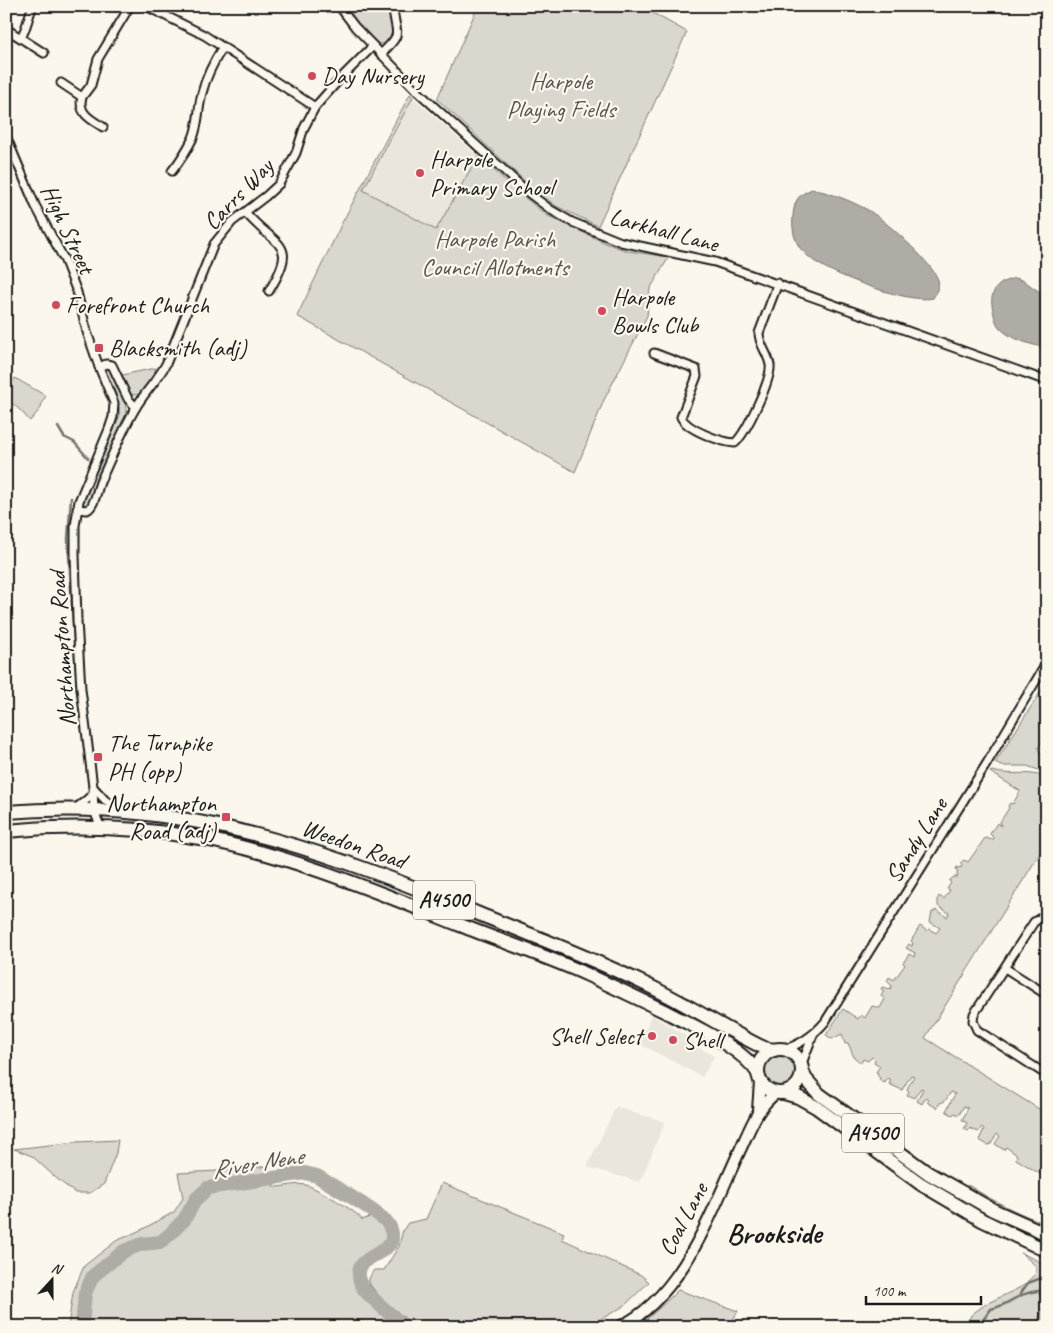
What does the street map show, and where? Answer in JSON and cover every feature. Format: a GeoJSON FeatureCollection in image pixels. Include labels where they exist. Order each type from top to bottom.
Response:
{"type":"FeatureCollection","features":[{"type":"Feature","properties":{"kind":"highway","name":"Weedon Road"},"geometry":{"type":"LineString","coordinates":[[6,812],[73,810],[131,813],[216,825],[291,845],[388,877],[539,938],[643,983],[704,1014],[764,1048],[778,1050]]}},
{"type":"Feature","properties":{"kind":"highway","name":"Weedon Road"},"geometry":{"type":"LineString","coordinates":[[6,831],[64,828],[142,831],[190,837],[254,851],[300,864],[587,974],[649,1004],[741,1054],[750,1060],[759,1077]]}},
{"type":"Feature","properties":{"kind":"highway"},"geometry":{"type":"LineString","coordinates":[[778,1050],[796,1056],[802,1067],[799,1083],[793,1089],[780,1093],[767,1089],[759,1077],[758,1068],[762,1059],[778,1050]]}},
{"type":"Feature","properties":{"kind":"highway","name":"A4500"},"geometry":{"type":"LineString","coordinates":[[802,1067],[805,1078],[819,1094],[928,1173],[993,1210],[1047,1234]]}},
{"type":"Feature","properties":{"kind":"highway","name":"A4500"},"geometry":{"type":"LineString","coordinates":[[780,1093],[798,1096],[816,1107],[927,1188],[982,1220],[1047,1251]]}},
{"type":"Feature","properties":{"kind":"street"},"geometry":{"type":"LineString","coordinates":[[21,38],[33,6]]}},
{"type":"Feature","properties":{"kind":"street"},"geometry":{"type":"LineString","coordinates":[[103,127],[87,116],[80,104],[82,97],[91,85],[98,59],[130,6]]}},
{"type":"Feature","properties":{"kind":"street"},"geometry":{"type":"LineString","coordinates":[[146,6],[204,35],[315,107]]}},
{"type":"Feature","properties":{"kind":"street","name":"Larkhall Lane"},"geometry":{"type":"LineString","coordinates":[[340,6],[373,46],[414,90],[551,210],[572,222],[621,242],[715,262],[778,283],[1047,381]]}},
{"type":"Feature","properties":{"kind":"street"},"geometry":{"type":"LineString","coordinates":[[382,54],[396,39],[398,33],[393,6]]}},
{"type":"Feature","properties":{"kind":"street"},"geometry":{"type":"LineString","coordinates":[[8,30],[44,53]]}},
{"type":"Feature","properties":{"kind":"street","name":"Carrs Way"},"geometry":{"type":"LineString","coordinates":[[77,509],[86,510],[92,507],[98,486],[136,407],[158,378],[168,359],[214,244],[232,222],[279,184],[296,153],[304,128],[315,107],[373,46]]}},
{"type":"Feature","properties":{"kind":"street"},"geometry":{"type":"LineString","coordinates":[[172,171],[186,153],[193,138],[206,80],[223,47]]}},
{"type":"Feature","properties":{"kind":"street"},"geometry":{"type":"LineString","coordinates":[[61,83],[82,97]]}},
{"type":"Feature","properties":{"kind":"street","name":"High Street"},"geometry":{"type":"LineString","coordinates":[[6,136],[34,205],[65,261],[77,292],[98,367],[114,403],[113,417],[77,509]]}},
{"type":"Feature","properties":{"kind":"street"},"geometry":{"type":"LineString","coordinates":[[246,212],[254,222],[277,242],[284,253],[285,258],[282,269],[269,291]]}},
{"type":"Feature","properties":{"kind":"street"},"geometry":{"type":"LineString","coordinates":[[654,353],[696,369],[697,376],[681,417],[683,422],[690,428],[727,442],[735,443],[745,431],[771,374],[770,363],[759,341],[759,332],[778,283]]}},
{"type":"Feature","properties":{"kind":"street"},"geometry":{"type":"LineString","coordinates":[[98,367],[106,364],[112,365],[128,399],[136,407]]}},
{"type":"Feature","properties":{"kind":"street","name":"Northampton Road"},"geometry":{"type":"LineString","coordinates":[[77,509],[74,554],[78,637],[94,811],[101,828]]}},
{"type":"Feature","properties":{"kind":"street","name":"Sandy Lane"},"geometry":{"type":"LineString","coordinates":[[813,1035],[825,1022],[881,933],[987,763],[1047,662]]}},
{"type":"Feature","properties":{"kind":"street"},"geometry":{"type":"LineString","coordinates":[[73,810],[88,799],[93,790],[109,803],[131,813]]}},
{"type":"Feature","properties":{"kind":"street"},"geometry":{"type":"LineString","coordinates":[[1047,918],[1042,917],[1034,922],[974,1014],[973,1021],[977,1030],[1047,1074]]}},
{"type":"Feature","properties":{"kind":"street"},"geometry":{"type":"LineString","coordinates":[[1005,968],[1047,995]]}},
{"type":"Feature","properties":{"kind":"street"},"geometry":{"type":"LineString","coordinates":[[778,1050],[790,1048],[813,1035]]}},
{"type":"Feature","properties":{"kind":"street"},"geometry":{"type":"LineString","coordinates":[[802,1067],[813,1035]]}},
{"type":"Feature","properties":{"kind":"street","name":"Coal Lane"},"geometry":{"type":"LineString","coordinates":[[619,1327],[642,1313],[658,1298],[681,1268],[700,1236],[758,1111],[759,1077]]}},
{"type":"Feature","properties":{"kind":"street","name":"Coal Lane"},"geometry":{"type":"LineString","coordinates":[[758,1111],[780,1093]]}},
{"type":"Feature","properties":{"kind":"shaded area","name":"Harpole Primary School"},"geometry":{"type":"Polygon","coordinates":[[[413,97],[478,156],[436,230],[363,190],[413,97]]]}},
{"type":"Feature","properties":{"kind":"shaded area"},"geometry":{"type":"Polygon","coordinates":[[[812,189],[860,206],[894,230],[934,272],[938,285],[933,298],[908,297],[874,288],[827,269],[808,256],[800,248],[796,240],[793,219],[798,198],[803,193],[812,189]]]}},
{"type":"Feature","properties":{"kind":"shaded area"},"geometry":{"type":"Polygon","coordinates":[[[1016,278],[1024,281],[1047,297],[1047,349],[1010,336],[996,322],[992,304],[993,293],[999,285],[1016,278]]]}},
{"type":"Feature","properties":{"kind":"shaded area"},"geometry":{"type":"Polygon","coordinates":[[[651,1015],[690,1038],[698,1047],[714,1056],[702,1077],[640,1044],[651,1015]]]}},
{"type":"Feature","properties":{"kind":"shaded area"},"geometry":{"type":"Polygon","coordinates":[[[616,1106],[665,1122],[640,1182],[587,1167],[616,1106]]]}},
{"type":"Feature","properties":{"kind":"shaded area"},"geometry":{"type":"Polygon","coordinates":[[[370,1285],[379,1296],[415,1327],[397,1327],[359,1293],[370,1285]]]}},
{"type":"Feature","properties":{"kind":"shaded area"},"geometry":{"type":"Polygon","coordinates":[[[1046,1288],[1047,1316],[1043,1327],[1036,1327],[1044,1305],[1038,1291],[1046,1288]]]}},
{"type":"Feature","properties":{"kind":"green space"},"geometry":{"type":"Polygon","coordinates":[[[344,6],[380,6],[391,18],[393,36],[385,43],[378,44],[372,40],[344,6]]]}},
{"type":"Feature","properties":{"kind":"green space","name":"Harpole Playing Fields"},"geometry":{"type":"Polygon","coordinates":[[[478,6],[640,6],[687,32],[598,226],[556,206],[528,184],[437,99],[478,6]]]}},
{"type":"Feature","properties":{"kind":"green space","name":"Harpole Parish Council Allotments"},"geometry":{"type":"Polygon","coordinates":[[[410,94],[413,97],[363,190],[436,230],[478,156],[546,215],[608,244],[628,251],[669,257],[650,289],[647,316],[604,400],[575,472],[297,316],[342,223],[410,94]]]}},
{"type":"Feature","properties":{"kind":"green space"},"geometry":{"type":"Polygon","coordinates":[[[109,366],[124,399],[125,417],[90,499],[84,507],[82,504],[119,417],[117,399],[105,370],[109,366]]]}},
{"type":"Feature","properties":{"kind":"green space"},"geometry":{"type":"Polygon","coordinates":[[[156,368],[152,378],[139,394],[131,394],[122,375],[156,368]]]}},
{"type":"Feature","properties":{"kind":"green space"},"geometry":{"type":"Polygon","coordinates":[[[15,378],[46,396],[41,408],[30,421],[6,398],[6,385],[8,387],[15,378]]]}},
{"type":"Feature","properties":{"kind":"green space"},"geometry":{"type":"Polygon","coordinates":[[[1047,682],[1047,734],[1038,748],[1040,753],[1047,757],[1047,773],[1027,766],[1001,766],[995,763],[1047,682]]]}},
{"type":"Feature","properties":{"kind":"green space"},"geometry":{"type":"Polygon","coordinates":[[[990,772],[1000,773],[1026,773],[1047,778],[1047,842],[925,1038],[1047,1114],[1047,1178],[1016,1159],[1017,1155],[1006,1147],[1004,1150],[995,1144],[1000,1136],[997,1134],[991,1144],[988,1145],[979,1140],[984,1129],[982,1127],[978,1132],[970,1128],[968,1131],[964,1129],[967,1123],[962,1120],[968,1108],[964,1106],[959,1115],[955,1113],[952,1115],[946,1111],[955,1094],[951,1092],[937,1108],[927,1102],[929,1099],[926,1097],[922,1104],[917,1101],[923,1089],[921,1088],[914,1098],[907,1095],[909,1092],[907,1089],[914,1076],[911,1075],[902,1090],[889,1084],[891,1080],[888,1078],[885,1083],[879,1080],[880,1078],[876,1072],[880,1066],[874,1062],[875,1060],[872,1057],[868,1061],[863,1059],[861,1063],[854,1057],[848,1043],[845,1044],[842,1034],[832,1039],[826,1035],[843,1009],[858,1019],[861,1015],[865,1018],[872,1006],[880,1008],[885,999],[881,996],[884,991],[881,989],[882,987],[890,989],[892,986],[887,981],[889,977],[894,980],[905,965],[903,963],[909,954],[914,957],[915,953],[906,948],[909,944],[912,946],[913,943],[911,941],[920,926],[927,931],[929,929],[936,933],[940,928],[930,922],[932,912],[937,910],[947,917],[949,913],[938,906],[937,900],[939,896],[944,899],[950,890],[947,889],[951,883],[949,881],[954,877],[958,877],[956,869],[957,867],[961,868],[962,865],[960,863],[964,860],[968,862],[985,838],[993,840],[994,838],[990,834],[997,823],[1002,826],[1000,822],[1009,808],[1008,806],[1010,803],[1013,804],[1020,791],[990,772]]]}},
{"type":"Feature","properties":{"kind":"green space"},"geometry":{"type":"Polygon","coordinates":[[[780,1055],[791,1060],[796,1071],[791,1082],[780,1087],[769,1082],[764,1071],[769,1060],[780,1055]]]}},
{"type":"Feature","properties":{"kind":"green space"},"geometry":{"type":"Polygon","coordinates":[[[118,1140],[116,1153],[104,1184],[90,1193],[75,1193],[32,1156],[14,1149],[76,1142],[118,1140]]]}},
{"type":"Feature","properties":{"kind":"green space"},"geometry":{"type":"Polygon","coordinates":[[[268,1166],[274,1187],[306,1185],[337,1201],[354,1212],[362,1220],[378,1214],[388,1226],[392,1235],[391,1242],[386,1248],[363,1263],[358,1271],[364,1289],[359,1293],[397,1327],[68,1327],[73,1292],[84,1266],[116,1241],[174,1212],[183,1198],[178,1173],[237,1170],[268,1166]]]}},
{"type":"Feature","properties":{"kind":"green space"},"geometry":{"type":"Polygon","coordinates":[[[442,1183],[564,1233],[562,1239],[641,1275],[649,1282],[624,1306],[587,1327],[415,1327],[373,1290],[369,1279],[374,1270],[384,1270],[399,1246],[403,1230],[408,1223],[426,1219],[442,1183]]]}},
{"type":"Feature","properties":{"kind":"green space"},"geometry":{"type":"Polygon","coordinates":[[[968,1185],[1006,1207],[1047,1224],[1047,1230],[970,1192],[967,1187],[968,1185]]]}},
{"type":"Feature","properties":{"kind":"green space"},"geometry":{"type":"Polygon","coordinates":[[[1021,1253],[1047,1265],[1047,1327],[964,1327],[972,1314],[986,1304],[1023,1286],[1036,1273],[1036,1266],[1021,1253]]]}},
{"type":"Feature","properties":{"kind":"green space"},"geometry":{"type":"Polygon","coordinates":[[[678,1290],[738,1311],[734,1318],[733,1327],[638,1327],[678,1290]]]}},
{"type":"Feature","properties":{"kind":"waterway"},"geometry":{"type":"LineString","coordinates":[[58,427],[64,437],[74,442],[88,458]]}},
{"type":"Feature","properties":{"kind":"waterway"},"geometry":{"type":"LineString","coordinates":[[71,498],[68,539],[77,689]]}},
{"type":"Feature","properties":{"kind":"waterway","name":"River Nene"},"geometry":{"type":"LineString","coordinates":[[82,1327],[85,1293],[93,1276],[124,1251],[142,1244],[160,1242],[168,1236],[184,1220],[196,1199],[208,1188],[305,1173],[317,1176],[356,1200],[385,1220],[389,1225],[392,1236],[390,1244],[367,1260],[361,1266],[359,1275],[363,1288],[405,1327]]}},
{"type":"Feature","properties":{"kind":"waterway"},"geometry":{"type":"LineString","coordinates":[[1020,1294],[1028,1283],[1047,1276]]}},
{"type":"Feature","properties":{"kind":"waterway"},"geometry":{"type":"LineString","coordinates":[[978,1327],[991,1309],[1024,1294],[1038,1291]]}},
{"type":"Feature","properties":{"kind":"place","name":"Day Nursery"},"geometry":{"type":"Point","coordinates":[312,76]}},
{"type":"Feature","properties":{"kind":"place","name":"Harpole Primary School"},"geometry":{"type":"Point","coordinates":[420,173]}},
{"type":"Feature","properties":{"kind":"place","name":"Forefront Church"},"geometry":{"type":"Point","coordinates":[56,305]}},
{"type":"Feature","properties":{"kind":"place","name":"Harpole Bowls Club"},"geometry":{"type":"Point","coordinates":[602,311]}},
{"type":"Feature","properties":{"kind":"place","name":"Blacksmith (adj)"},"geometry":{"type":"Point","coordinates":[99,348]}},
{"type":"Feature","properties":{"kind":"place","name":"The Turnpike PH (opp)"},"geometry":{"type":"Point","coordinates":[98,757]}},
{"type":"Feature","properties":{"kind":"place","name":"Northampton Road (adj)"},"geometry":{"type":"Point","coordinates":[226,817]}},
{"type":"Feature","properties":{"kind":"place","name":"Shell Select"},"geometry":{"type":"Point","coordinates":[652,1036]}},
{"type":"Feature","properties":{"kind":"place","name":"Shell"},"geometry":{"type":"Point","coordinates":[673,1040]}},
{"type":"Feature","properties":{"kind":"district","name":"Brookside"},"geometry":{"type":"Point","coordinates":[774,1233]}}]}
